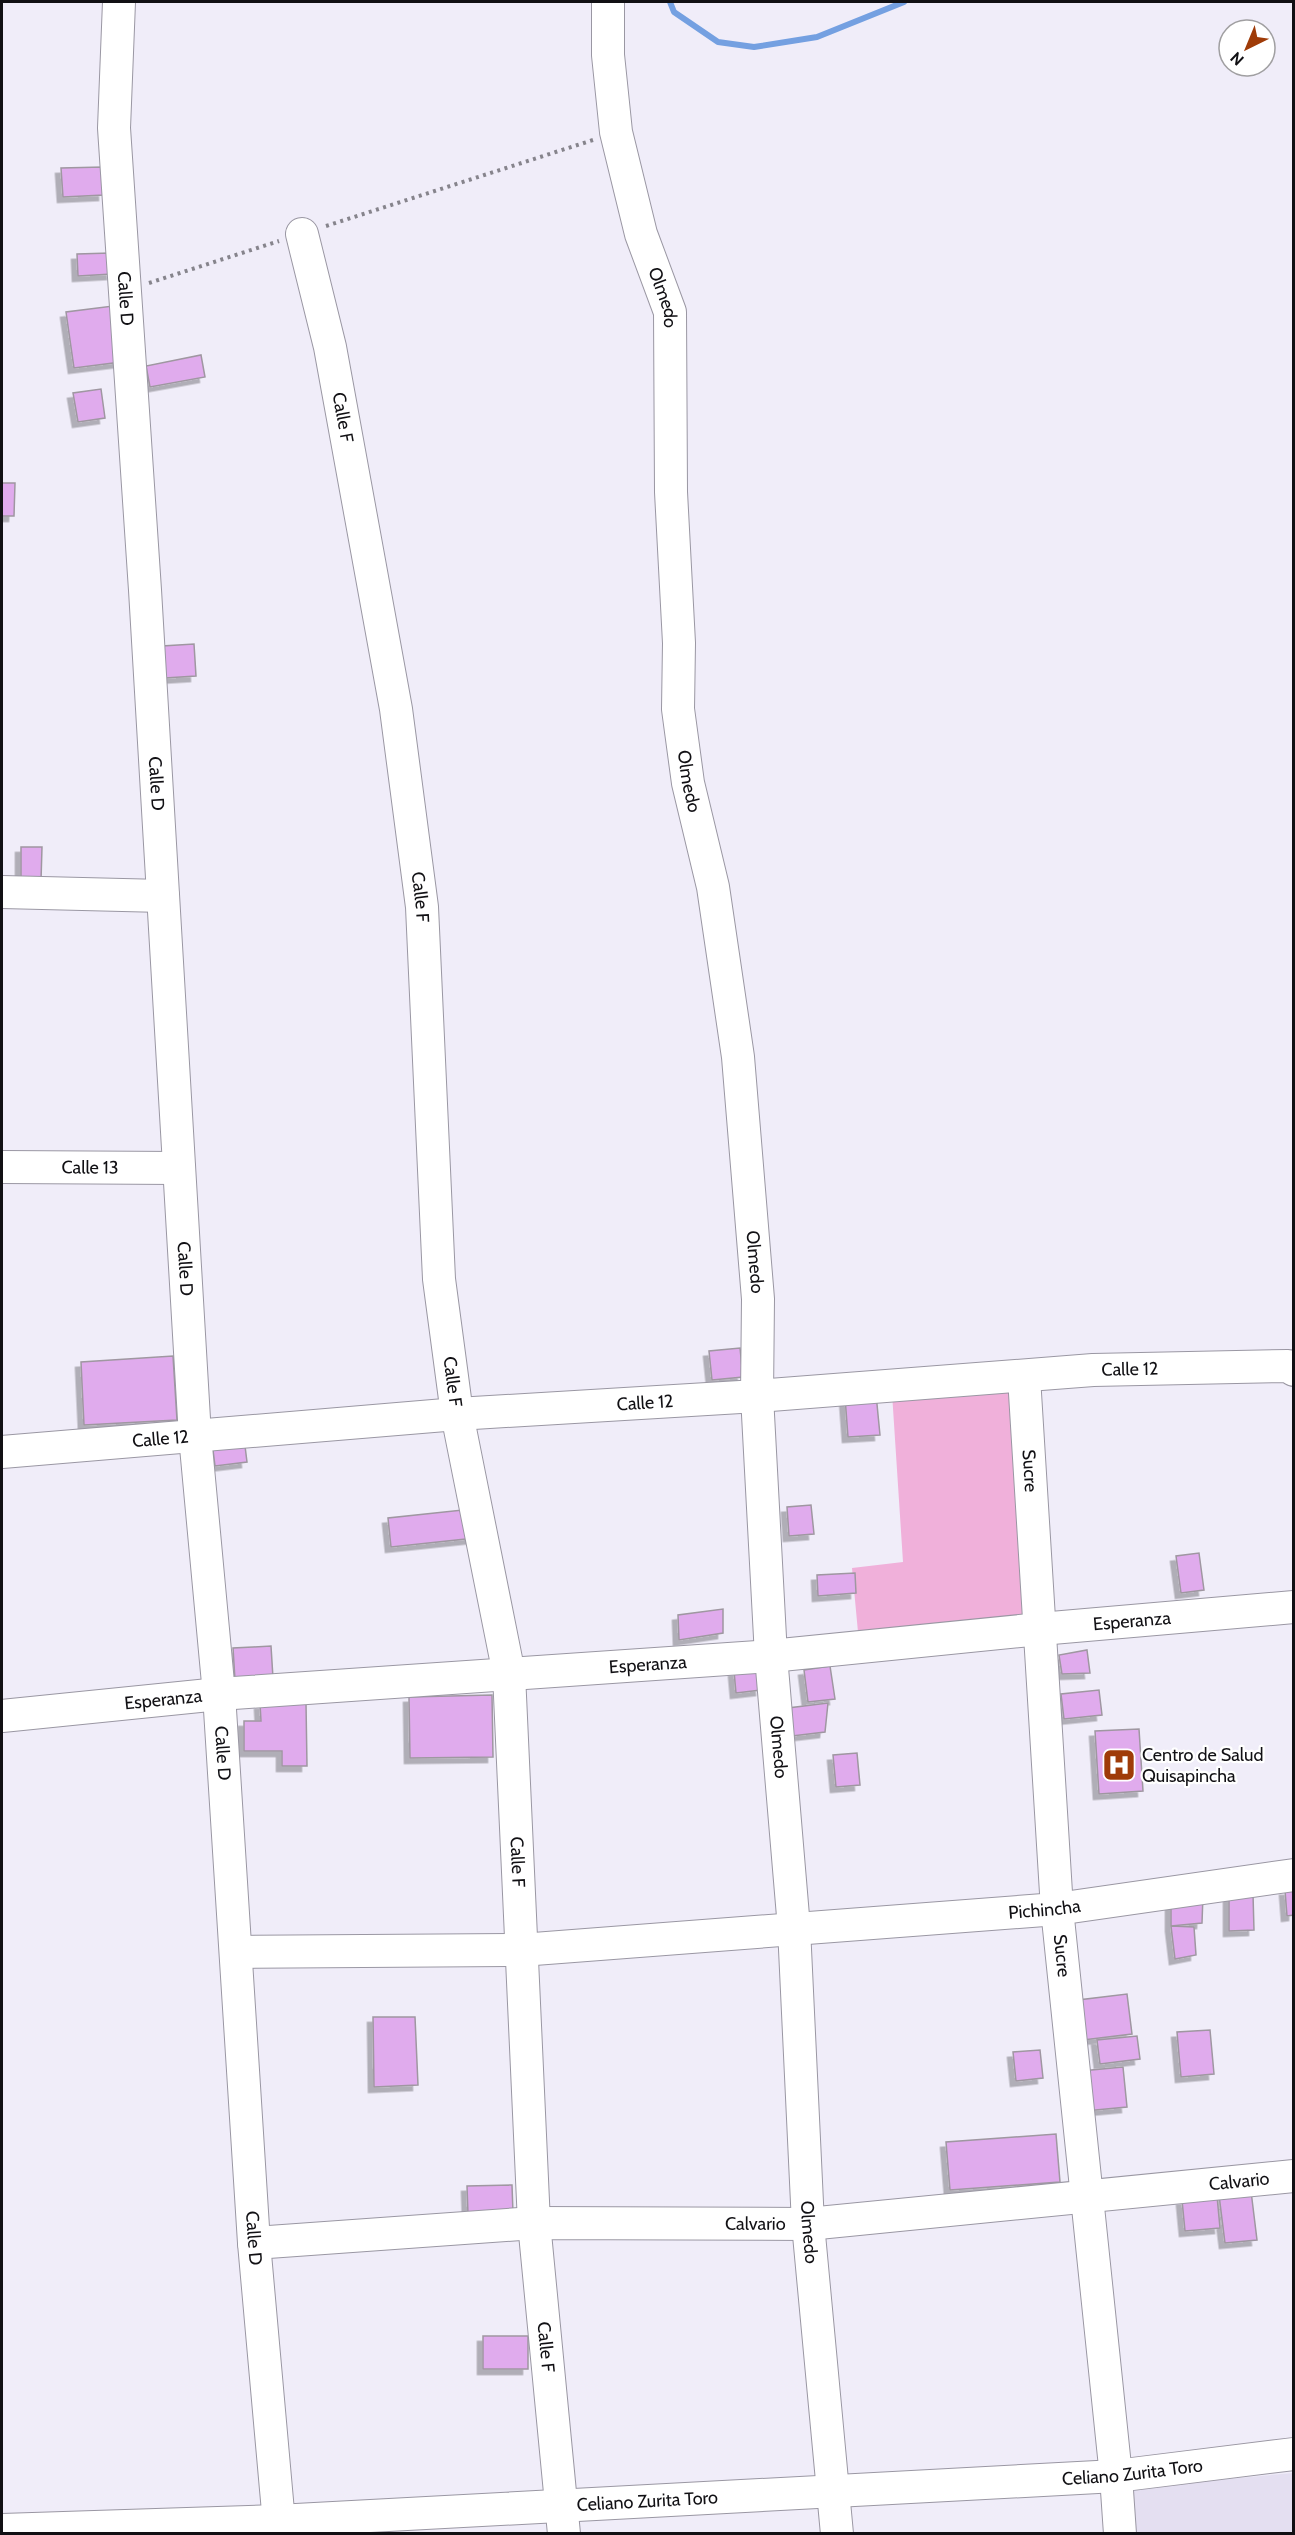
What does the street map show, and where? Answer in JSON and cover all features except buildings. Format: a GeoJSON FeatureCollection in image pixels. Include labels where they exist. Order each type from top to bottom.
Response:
{"type":"FeatureCollection","features":[{"type":"Feature","properties":{"kind":"street","name":"Calle D"},"geometry":{"type":"LineString","coordinates":[[119,2],[114,128],[195,1436],[219,1694],[254,2243],[279,2527]]}},
{"type":"Feature","properties":{"kind":"street","name":"Olmedo"},"geometry":{"type":"LineString","coordinates":[[608,2],[608,54],[616,132],[641,234],[670,312],[671,492],[679,643],[678,709],[688,783],[712,887],[738,1058],[758,1299],[757,1396],[771,1656],[794,1928],[808,2224],[837,2534]]}},
{"type":"Feature","properties":{"kind":"street","name":"Calle F"},"geometry":{"type":"LineString","coordinates":[[302,234],[330,347],[396,709],[420,896],[440,1279],[457,1414],[509,1674],[534,2223],[562,2519]]}},
{"type":"Feature","properties":{"kind":"street"},"geometry":{"type":"LineString","coordinates":[[2,892],[163,896]]}},
{"type":"Feature","properties":{"kind":"street","name":"Calle 13"},"geometry":{"type":"LineString","coordinates":[[2,1167],[179,1168]]}},
{"type":"Feature","properties":{"kind":"street","name":"Calle 12"},"geometry":{"type":"LineString","coordinates":[[2,1452],[457,1414],[757,1396],[1093,1370],[1292,1372]]}},
{"type":"Feature","properties":{"kind":"street","name":"Sucre"},"geometry":{"type":"LineString","coordinates":[[1024,1377],[1057,1909],[1116,2476],[1120,2534]]}},
{"type":"Feature","properties":{"kind":"street","name":"Esperanza"},"geometry":{"type":"LineString","coordinates":[[2,1716],[219,1694],[771,1656],[1293,1607]]}},
{"type":"Feature","properties":{"kind":"street","name":"Pichincha"},"geometry":{"type":"LineString","coordinates":[[236,1952],[521,1950],[1057,1909],[1293,1875]]}},
{"type":"Feature","properties":{"kind":"street","name":"Calvario"},"geometry":{"type":"LineString","coordinates":[[254,2243],[534,2223],[808,2224],[1293,2176]]}},
{"type":"Feature","properties":{"kind":"street","name":"Celiano Zurita Toro"},"geometry":{"type":"LineString","coordinates":[[2,2530],[279,2527],[562,2519],[833,2491],[1116,2476],[1293,2454]]}},
{"type":"Feature","properties":{"kind":"path"},"geometry":{"type":"LineString","coordinates":[[125,291],[616,132]]}},
{"type":"Feature","properties":{"kind":"shaded area"},"geometry":{"type":"Polygon","coordinates":[[[1011,1391],[1027,1622],[858,1632],[852,1568],[903,1562],[892,1393],[1011,1391]]]}},
{"type":"Feature","properties":{"kind":"shaded area"},"geometry":{"type":"Polygon","coordinates":[[[1293,2473],[1293,2533],[1133,2533],[1129,2488],[1293,2473]]]}},
{"type":"Feature","properties":{"kind":"waterway"},"geometry":{"type":"LineString","coordinates":[[670,2],[674,12],[718,42],[754,47],[817,37],[904,2]]}},
{"type":"Feature","properties":{"kind":"place","name":"Centro de Salud Quisapincha"},"geometry":{"type":"Point","coordinates":[1119,1765]}}]}
